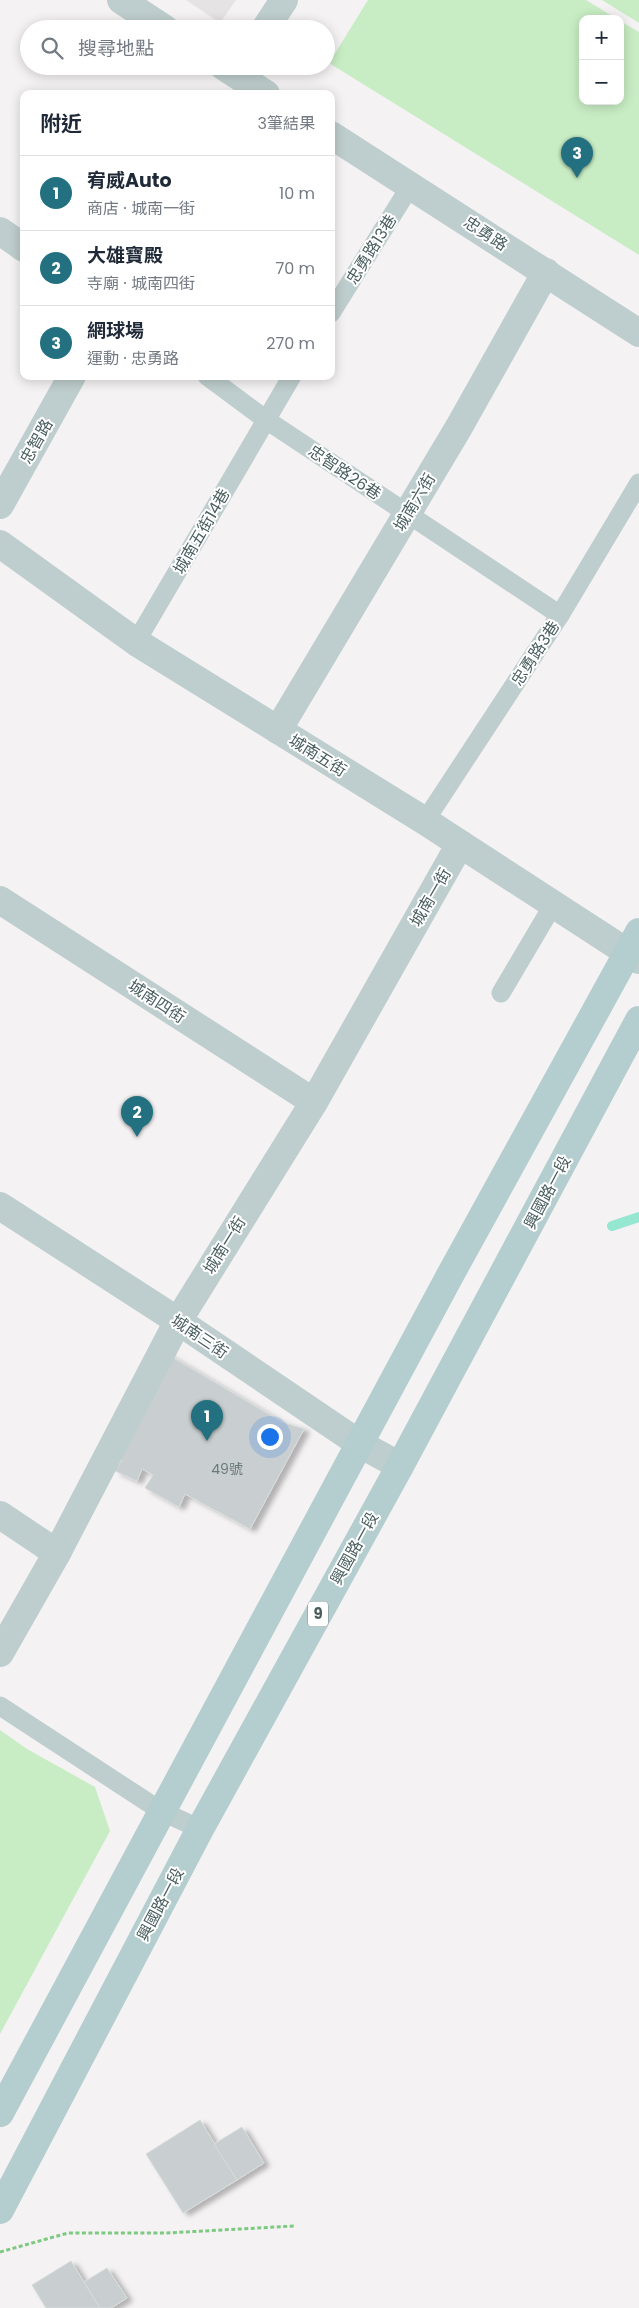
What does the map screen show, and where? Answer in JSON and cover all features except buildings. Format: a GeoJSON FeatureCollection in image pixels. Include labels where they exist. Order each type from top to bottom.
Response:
{"type":"FeatureCollection","features":[{"type":"Feature","properties":{"kind":"main road"},"geometry":{"type":"LineString","coordinates":[[0,2113],[457,1262],[635,948]]}},
{"type":"Feature","properties":{"kind":"main road","name":"興國路一段"},"geometry":{"type":"LineString","coordinates":[[0,2210],[200,1829],[400,1466],[639,1020]]}},
{"type":"Feature","properties":{"kind":"street"},"geometry":{"type":"LineString","coordinates":[[121,0],[151,20]]}},
{"type":"Feature","properties":{"kind":"street"},"geometry":{"type":"LineString","coordinates":[[271,20],[284,0]]}},
{"type":"Feature","properties":{"kind":"street"},"geometry":{"type":"LineString","coordinates":[[231,75],[259,90]]}},
{"type":"Feature","properties":{"kind":"street","name":"忠勇路"},"geometry":{"type":"LineString","coordinates":[[335,138],[639,333]]}},
{"type":"Feature","properties":{"kind":"street"},"geometry":{"type":"LineString","coordinates":[[0,232],[20,245]]}},
{"type":"Feature","properties":{"kind":"street","name":"城南六街"},"geometry":{"type":"LineString","coordinates":[[278,730],[459,427],[546,272]]}},
{"type":"Feature","properties":{"kind":"street","name":"忠智路"},"geometry":{"type":"LineString","coordinates":[[0,505],[70,380]]}},
{"type":"Feature","properties":{"kind":"street","name":"城南五街"},"geometry":{"type":"LineString","coordinates":[[0,544],[136,642],[425,821],[553,905],[635,948]]}},
{"type":"Feature","properties":{"kind":"street","name":"城南一街"},"geometry":{"type":"LineString","coordinates":[[0,1653],[57,1553],[178,1321],[314,1102],[460,844]]}},
{"type":"Feature","properties":{"kind":"street","name":"城南四街"},"geometry":{"type":"LineString","coordinates":[[0,900],[314,1102]]}},
{"type":"Feature","properties":{"kind":"street","name":"城南三街"},"geometry":{"type":"LineString","coordinates":[[0,1206],[178,1321],[360,1444],[400,1466]]}},
{"type":"Feature","properties":{"kind":"street"},"geometry":{"type":"LineString","coordinates":[[0,1515],[57,1553]]}},
{"type":"Feature","properties":{"kind":"lane","name":"忠勇路13巷"},"geometry":{"type":"LineString","coordinates":[[335,307],[411,185]]}},
{"type":"Feature","properties":{"kind":"lane","name":"忠智路26巷"},"geometry":{"type":"LineString","coordinates":[[211,380],[265,419],[560,615]]}},
{"type":"Feature","properties":{"kind":"lane"},"geometry":{"type":"LineString","coordinates":[[265,419],[289,380]]}},
{"type":"Feature","properties":{"kind":"lane","name":"城南五街14巷"},"geometry":{"type":"LineString","coordinates":[[136,642],[265,419]]}},
{"type":"Feature","properties":{"kind":"lane","name":"忠勇路3巷"},"geometry":{"type":"LineString","coordinates":[[425,821],[560,615],[639,483]]}},
{"type":"Feature","properties":{"kind":"lane"},"geometry":{"type":"LineString","coordinates":[[501,993],[553,905]]}},
{"type":"Feature","properties":{"kind":"lane"},"geometry":{"type":"LineString","coordinates":[[0,1706],[162,1811],[200,1829]]}},
{"type":"Feature","properties":{"kind":"path"},"geometry":{"type":"LineString","coordinates":[[0,2252],[68,2233],[167,2233],[294,2226]]}},
{"type":"Feature","properties":{"kind":"shaded area"},"geometry":{"type":"Polygon","coordinates":[[[186,0],[236,0],[222,20],[216,20],[186,0]]]}},
{"type":"Feature","properties":{"kind":"green space"},"geometry":{"type":"Polygon","coordinates":[[[368,0],[586,0],[610,15],[579,15],[579,105],[624,105],[624,23],[639,32],[639,255],[335,67],[335,53],[368,0]]]}},
{"type":"Feature","properties":{"kind":"green space"},"geometry":{"type":"Polygon","coordinates":[[[602,0],[639,0],[639,23],[602,0]]]}},
{"type":"Feature","properties":{"kind":"green space"},"geometry":{"type":"Polygon","coordinates":[[[0,1730],[27,1749],[95,1787],[110,1831],[0,2034],[0,1730]]]}},
{"type":"Feature","properties":{"kind":"waterway"},"geometry":{"type":"LineString","coordinates":[[612,1226],[639,1217]]}},
{"type":"Feature","properties":{"kind":"place","name":"網球場"},"geometry":{"type":"Point","coordinates":[577,178]}},
{"type":"Feature","properties":{"kind":"place","name":"大雄寶殿"},"geometry":{"type":"Point","coordinates":[137,1137]}},
{"type":"Feature","properties":{"kind":"place","name":"宥威Auto"},"geometry":{"type":"Point","coordinates":[207,1441]}}]}
